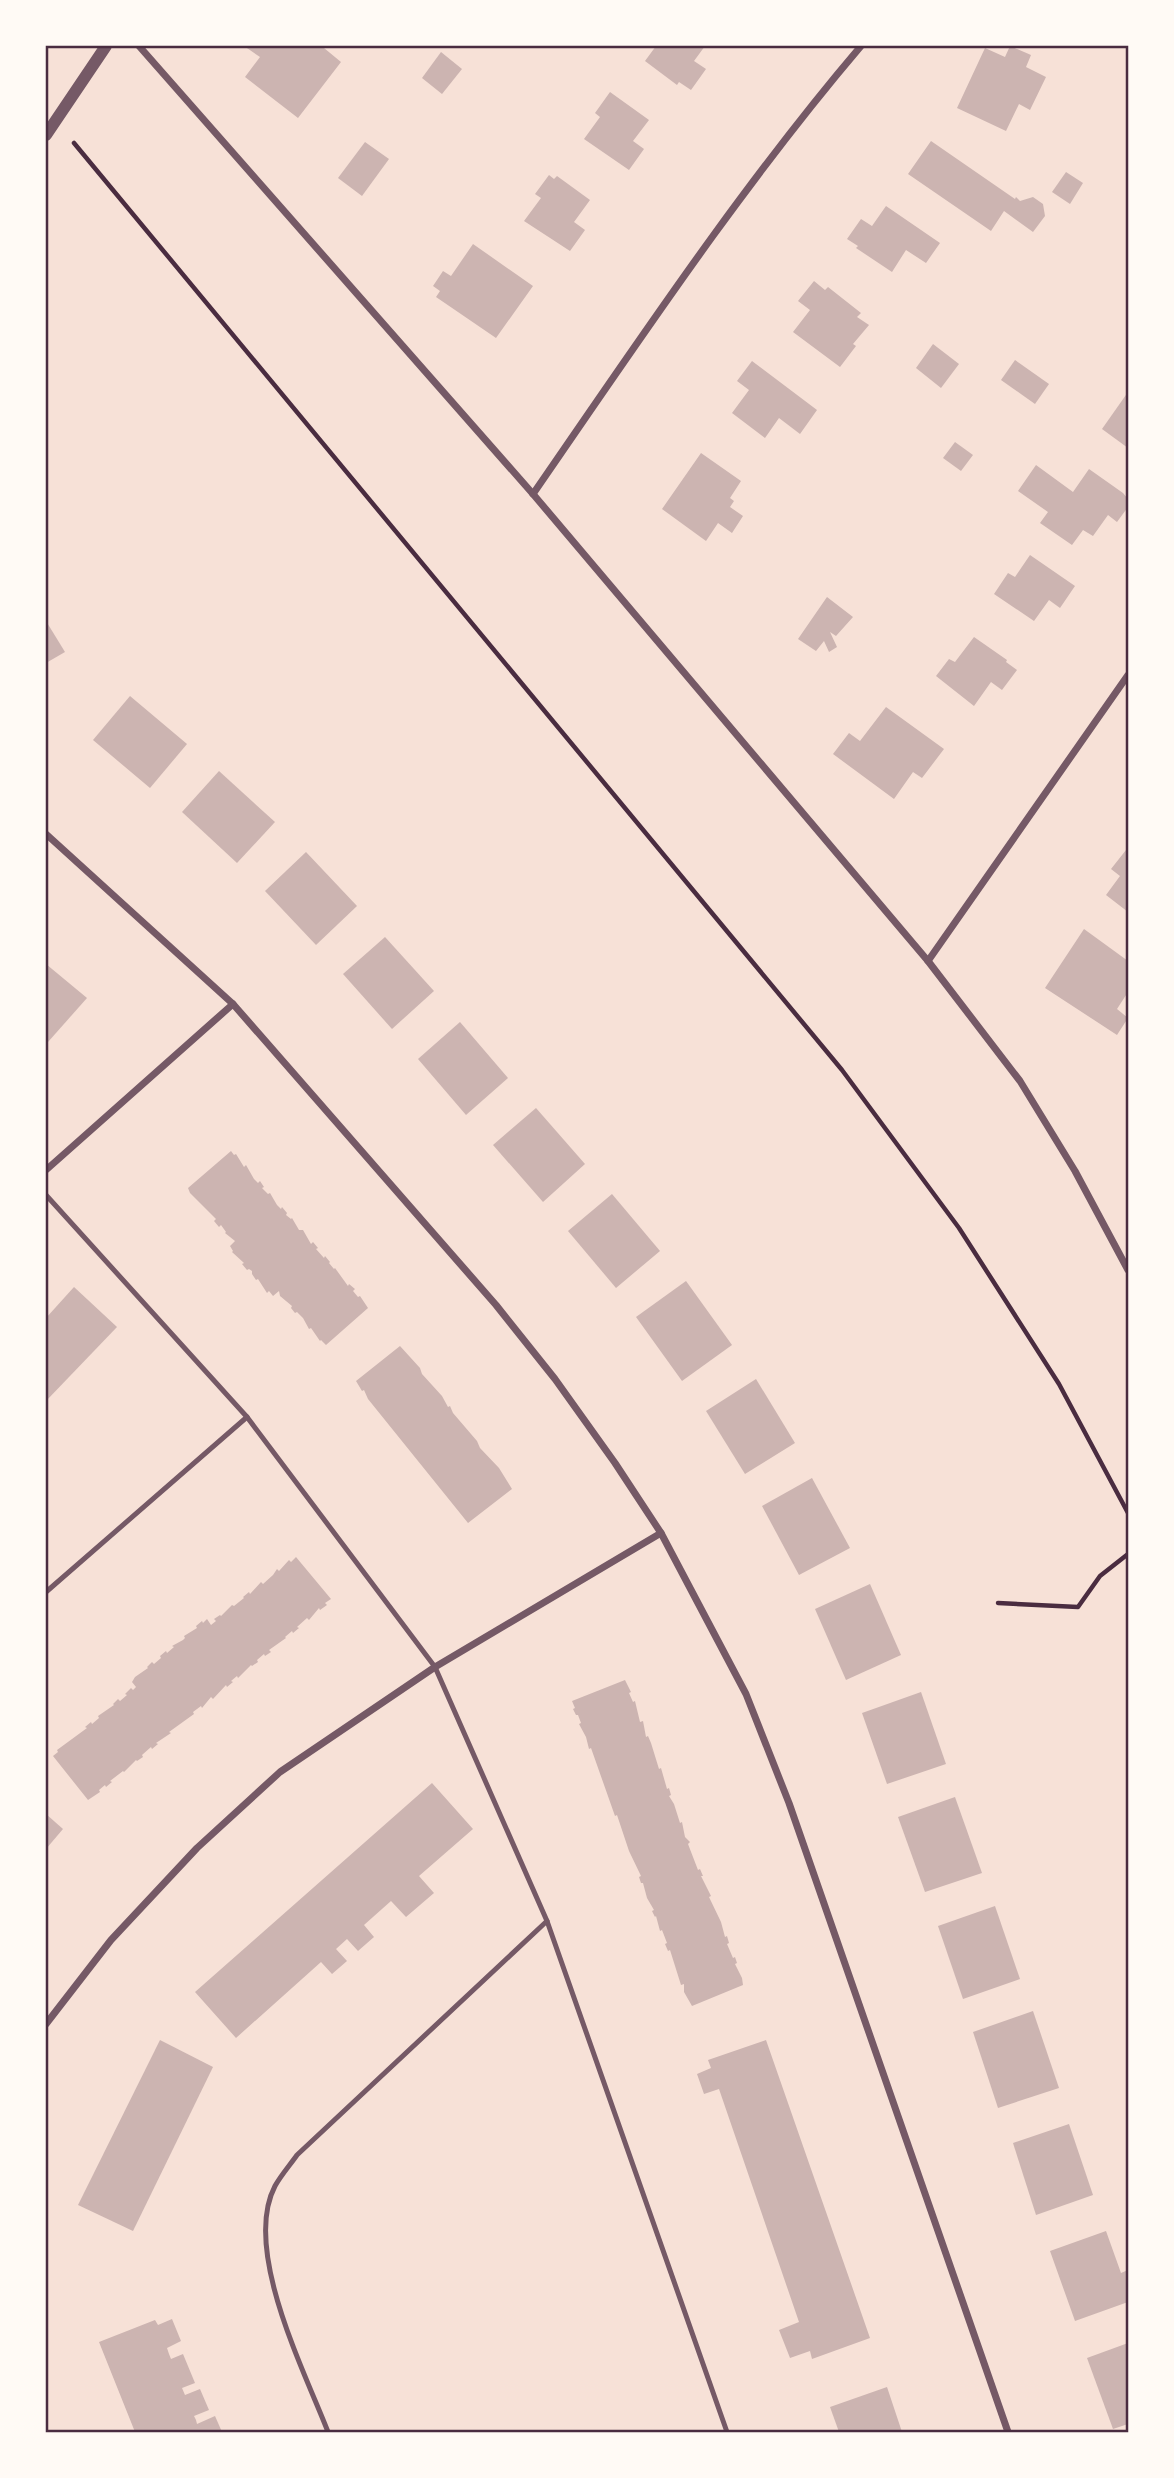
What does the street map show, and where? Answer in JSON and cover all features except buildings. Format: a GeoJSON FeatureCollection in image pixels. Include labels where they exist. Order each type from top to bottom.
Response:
{"type":"FeatureCollection","features":[{"type":"Feature","properties":{"kind":"street"},"geometry":{"type":"LineString","coordinates":[[46,135],[106,46]]}},
{"type":"Feature","properties":{"kind":"street"},"geometry":{"type":"LineString","coordinates":[[139,46],[533,494],[928,961],[1020,1081],[1075,1171],[1129,1270]]}},
{"type":"Feature","properties":{"kind":"street"},"geometry":{"type":"LineString","coordinates":[[533,494],[690,266],[807,109],[861,46]]}},
{"type":"Feature","properties":{"kind":"street"},"geometry":{"type":"LineString","coordinates":[[928,961],[1129,675]]}},
{"type":"Feature","properties":{"kind":"street"},"geometry":{"type":"LineString","coordinates":[[46,834],[233,1004],[496,1305],[563,1390],[661,1533],[746,1694],[789,1803],[1008,2432]]}},
{"type":"Feature","properties":{"kind":"street"},"geometry":{"type":"LineString","coordinates":[[46,1170],[233,1004]]}},
{"type":"Feature","properties":{"kind":"street"},"geometry":{"type":"LineString","coordinates":[[46,2024],[111,1940],[206,1839],[280,1772],[435,1667],[661,1533]]}},
{"type":"Feature","properties":{"kind":"lane"},"geometry":{"type":"LineString","coordinates":[[46,1195],[247,1417],[435,1667],[547,1921],[727,2432]]}},
{"type":"Feature","properties":{"kind":"lane"},"geometry":{"type":"LineString","coordinates":[[46,1592],[247,1417]]}},
{"type":"Feature","properties":{"kind":"lane"},"geometry":{"type":"LineString","coordinates":[[328,2432],[276,2300],[266,2257],[265,2224],[274,2187],[297,2155],[547,1921]]}},
{"type":"Feature","properties":{"kind":"path"},"geometry":{"type":"LineString","coordinates":[[55,121],[842,1070],[959,1228],[1059,1384],[1129,1513]]}},
{"type":"Feature","properties":{"kind":"path"},"geometry":{"type":"LineString","coordinates":[[998,1603],[1078,1607],[1100,1576],[1129,1554]]}}]}
